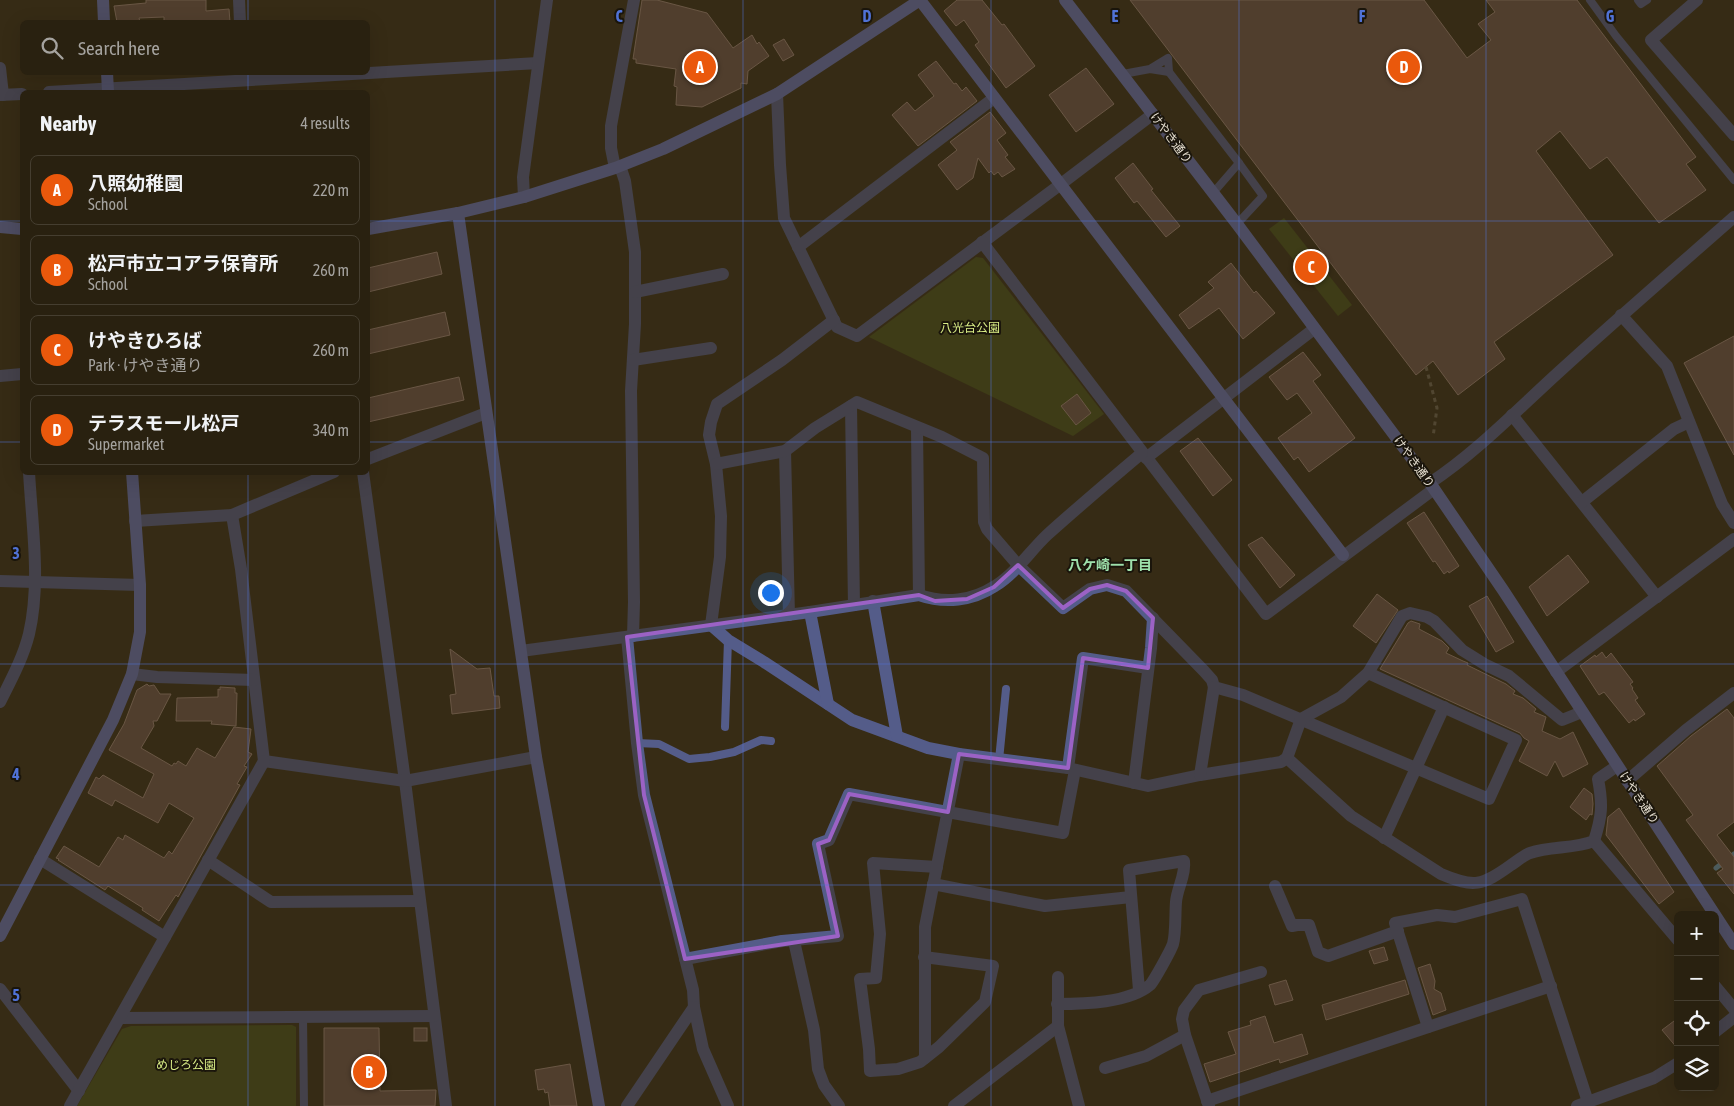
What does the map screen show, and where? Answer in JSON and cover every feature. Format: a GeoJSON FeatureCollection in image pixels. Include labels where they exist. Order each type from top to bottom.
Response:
{"type":"FeatureCollection","features":[{"type":"Feature","properties":{"kind":"street"},"geometry":{"type":"LineString","coordinates":[[103,0],[104,20]]}},
{"type":"Feature","properties":{"kind":"street"},"geometry":{"type":"LineString","coordinates":[[239,0],[240,20]]}},
{"type":"Feature","properties":{"kind":"street"},"geometry":{"type":"LineString","coordinates":[[524,197],[524,176],[547,0]]}},
{"type":"Feature","properties":{"kind":"street"},"geometry":{"type":"LineString","coordinates":[[634,0],[611,126],[611,148],[625,181],[635,252],[633,360],[630,391],[634,602],[630,637],[637,743],[644,795],[693,990],[694,1007],[703,1049],[728,1106]]}},
{"type":"Feature","properties":{"kind":"street"},"geometry":{"type":"LineString","coordinates":[[370,229],[458,213],[524,197],[618,167],[663,149],[777,94],[920,0],[1343,555]]}},
{"type":"Feature","properties":{"kind":"street","name":"けやき通り"},"geometry":{"type":"LineString","coordinates":[[1065,0],[1237,224],[1432,486],[1503,590],[1734,944]]}},
{"type":"Feature","properties":{"kind":"street"},"geometry":{"type":"LineString","coordinates":[[1696,0],[1651,40],[1734,135]]}},
{"type":"Feature","properties":{"kind":"street"},"geometry":{"type":"LineString","coordinates":[[370,71],[538,63]]}},
{"type":"Feature","properties":{"kind":"street"},"geometry":{"type":"LineString","coordinates":[[0,68],[1,95],[20,94]]}},
{"type":"Feature","properties":{"kind":"street"},"geometry":{"type":"LineString","coordinates":[[107,75],[108,90]]}},
{"type":"Feature","properties":{"kind":"street"},"geometry":{"type":"LineString","coordinates":[[118,90],[243,77],[285,75]]}},
{"type":"Feature","properties":{"kind":"street"},"geometry":{"type":"LineString","coordinates":[[777,94],[784,218],[837,326],[857,336],[1153,114]]}},
{"type":"Feature","properties":{"kind":"street"},"geometry":{"type":"LineString","coordinates":[[798,247],[994,98]]}},
{"type":"Feature","properties":{"kind":"street"},"geometry":{"type":"LineString","coordinates":[[458,213],[536,757],[599,1106]]}},
{"type":"Feature","properties":{"kind":"street"},"geometry":{"type":"LineString","coordinates":[[982,242],[1266,614],[1432,486],[1621,315],[1734,216]]}},
{"type":"Feature","properties":{"kind":"street"},"geometry":{"type":"LineString","coordinates":[[0,227],[20,229]]}},
{"type":"Feature","properties":{"kind":"street"},"geometry":{"type":"LineString","coordinates":[[635,292],[723,274]]}},
{"type":"Feature","properties":{"kind":"street"},"geometry":{"type":"LineString","coordinates":[[1621,315],[1667,366],[1722,504],[1734,524]]}},
{"type":"Feature","properties":{"kind":"street"},"geometry":{"type":"LineString","coordinates":[[711,625],[720,557],[721,516],[716,464],[709,435],[711,422],[718,404],[782,360],[834,320]]}},
{"type":"Feature","properties":{"kind":"street"},"geometry":{"type":"LineString","coordinates":[[521,652],[919,595],[936,601],[967,599],[994,587],[1046,537],[1144,456],[1223,399],[1314,329]]}},
{"type":"Feature","properties":{"kind":"street"},"geometry":{"type":"LineString","coordinates":[[633,360],[710,348]]}},
{"type":"Feature","properties":{"kind":"street"},"geometry":{"type":"LineString","coordinates":[[0,376],[20,374]]}},
{"type":"Feature","properties":{"kind":"street"},"geometry":{"type":"LineString","coordinates":[[716,464],[785,451],[815,428],[857,402],[942,437],[983,458],[984,522],[987,529],[1018,565],[1063,608],[1090,589],[1107,585],[1126,591],[1212,680],[1214,687],[1200,774]]}},
{"type":"Feature","properties":{"kind":"street"},"geometry":{"type":"LineString","coordinates":[[851,406],[854,605]]}},
{"type":"Feature","properties":{"kind":"street"},"geometry":{"type":"LineString","coordinates":[[370,458],[486,413]]}},
{"type":"Feature","properties":{"kind":"street"},"geometry":{"type":"LineString","coordinates":[[1512,415],[1657,597]]}},
{"type":"Feature","properties":{"kind":"street"},"geometry":{"type":"LineString","coordinates":[[1582,502],[1674,428],[1689,422]]}},
{"type":"Feature","properties":{"kind":"street"},"geometry":{"type":"LineString","coordinates":[[917,428],[919,595]]}},
{"type":"Feature","properties":{"kind":"street"},"geometry":{"type":"LineString","coordinates":[[785,451],[789,615]]}},
{"type":"Feature","properties":{"kind":"street"},"geometry":{"type":"LineString","coordinates":[[0,702],[17,667],[29,634],[36,582],[29,475]]}},
{"type":"Feature","properties":{"kind":"street"},"geometry":{"type":"LineString","coordinates":[[0,936],[113,720],[132,674],[140,632],[140,585],[132,475]]}},
{"type":"Feature","properties":{"kind":"street"},"geometry":{"type":"LineString","coordinates":[[135,521],[232,515],[327,475]]}},
{"type":"Feature","properties":{"kind":"street"},"geometry":{"type":"LineString","coordinates":[[363,475],[405,781],[446,1106]]}},
{"type":"Feature","properties":{"kind":"street"},"geometry":{"type":"LineString","coordinates":[[70,1106],[264,760],[241,569],[232,515]]}},
{"type":"Feature","properties":{"kind":"street"},"geometry":{"type":"LineString","coordinates":[[1556,672],[1734,539]]}},
{"type":"Feature","properties":{"kind":"street"},"geometry":{"type":"LineString","coordinates":[[0,581],[140,585]]}},
{"type":"Feature","properties":{"kind":"street"},"geometry":{"type":"LineString","coordinates":[[874,601],[898,736]]}},
{"type":"Feature","properties":{"kind":"street"},"geometry":{"type":"LineString","coordinates":[[810,612],[828,704]]}},
{"type":"Feature","properties":{"kind":"street"},"geometry":{"type":"LineString","coordinates":[[711,625],[728,640],[852,720],[928,748],[999,760],[1072,769],[1148,786],[1200,774],[1281,762],[1287,758],[1301,719],[1341,697],[1368,673],[1402,616],[1410,613],[1427,617],[1434,621],[1462,650],[1486,665],[1509,676],[1562,720],[1582,712]]}},
{"type":"Feature","properties":{"kind":"street"},"geometry":{"type":"LineString","coordinates":[[1134,783],[1153,618]]}},
{"type":"Feature","properties":{"kind":"street"},"geometry":{"type":"LineString","coordinates":[[684,959],[782,941],[838,936],[818,844],[829,840],[849,794],[1063,833],[1072,769],[1083,658],[1148,668]]}},
{"type":"Feature","properties":{"kind":"street"},"geometry":{"type":"LineString","coordinates":[[1214,687],[1243,694],[1416,766],[1489,799],[1516,740],[1368,673]]}},
{"type":"Feature","properties":{"kind":"street"},"geometry":{"type":"LineString","coordinates":[[132,674],[157,677],[254,680]]}},
{"type":"Feature","properties":{"kind":"street"},"geometry":{"type":"LineString","coordinates":[[1627,781],[1686,730],[1734,693]]}},
{"type":"Feature","properties":{"kind":"street"},"geometry":{"type":"LineString","coordinates":[[1384,838],[1444,708]]}},
{"type":"Feature","properties":{"kind":"street"},"geometry":{"type":"LineString","coordinates":[[926,1058],[924,927],[958,754]]}},
{"type":"Feature","properties":{"kind":"street"},"geometry":{"type":"LineString","coordinates":[[264,760],[405,781],[536,757]]}},
{"type":"Feature","properties":{"kind":"street"},"geometry":{"type":"LineString","coordinates":[[1287,758],[1351,816],[1441,874],[1456,880],[1478,883],[1494,878],[1528,853],[1586,844],[1594,841]]}},
{"type":"Feature","properties":{"kind":"street"},"geometry":{"type":"LineString","coordinates":[[1594,841],[1602,809],[1598,779],[1617,766]]}},
{"type":"Feature","properties":{"kind":"street"},"geometry":{"type":"LineString","coordinates":[[1594,841],[1674,935]]}},
{"type":"Feature","properties":{"kind":"street"},"geometry":{"type":"LineString","coordinates":[[40,859],[165,937]]}},
{"type":"Feature","properties":{"kind":"street"},"geometry":{"type":"LineString","coordinates":[[208,860],[271,902],[419,901]]}},
{"type":"Feature","properties":{"kind":"street"},"geometry":{"type":"LineString","coordinates":[[1057,1004],[1093,1004],[1128,996],[1151,984],[1173,944],[1176,899],[1185,868],[1184,861],[1129,870],[1139,990]]}},
{"type":"Feature","properties":{"kind":"street"},"geometry":{"type":"LineString","coordinates":[[924,957],[993,966],[985,1002],[939,1048],[920,1062],[898,1070],[870,1071],[860,978],[876,978],[880,934],[874,863],[937,868]]}},
{"type":"Feature","properties":{"kind":"street"},"geometry":{"type":"LineString","coordinates":[[933,884],[1045,906],[1132,897]]}},
{"type":"Feature","properties":{"kind":"street"},"geometry":{"type":"LineString","coordinates":[[1275,886],[1292,926],[1309,925],[1318,952],[1328,956],[1398,931]]}},
{"type":"Feature","properties":{"kind":"street"},"geometry":{"type":"LineString","coordinates":[[1428,1027],[1395,923],[1437,915],[1455,917],[1522,899],[1551,986],[1582,1104],[1654,1078],[1674,1066]]}},
{"type":"Feature","properties":{"kind":"street"},"geometry":{"type":"LineString","coordinates":[[794,941],[814,1030],[818,1069],[824,1085],[839,1106]]}},
{"type":"Feature","properties":{"kind":"street"},"geometry":{"type":"LineString","coordinates":[[1261,972],[1199,990],[1184,1010],[1182,1019],[1185,1035],[1208,1103],[1551,986]]}},
{"type":"Feature","properties":{"kind":"street"},"geometry":{"type":"LineString","coordinates":[[1058,977],[1058,1026],[1079,1106]]}},
{"type":"Feature","properties":{"kind":"street"},"geometry":{"type":"LineString","coordinates":[[0,989],[79,1091]]}},
{"type":"Feature","properties":{"kind":"street"},"geometry":{"type":"LineString","coordinates":[[1719,991],[1734,1009]]}},
{"type":"Feature","properties":{"kind":"street"},"geometry":{"type":"LineString","coordinates":[[627,1106],[694,1007]]}},
{"type":"Feature","properties":{"kind":"street"},"geometry":{"type":"LineString","coordinates":[[120,1018],[434,1016]]}},
{"type":"Feature","properties":{"kind":"street"},"geometry":{"type":"LineString","coordinates":[[1719,1029],[1734,1017]]}},
{"type":"Feature","properties":{"kind":"street"},"geometry":{"type":"LineString","coordinates":[[954,1106],[1058,1026]]}},
{"type":"Feature","properties":{"kind":"street"},"geometry":{"type":"LineString","coordinates":[[1105,1068],[1146,1056],[1185,1035]]}},
{"type":"Feature","properties":{"kind":"lane"},"geometry":{"type":"LineString","coordinates":[[1590,0],[1616,36],[1734,180]]}},
{"type":"Feature","properties":{"kind":"lane"},"geometry":{"type":"LineString","coordinates":[[1638,0],[1642,4],[1647,0]]}},
{"type":"Feature","properties":{"kind":"lane"},"geometry":{"type":"LineString","coordinates":[[1609,42],[1616,36]]}},
{"type":"Feature","properties":{"kind":"lane"},"geometry":{"type":"LineString","coordinates":[[1150,69],[1168,58],[1168,72],[1263,196],[1237,224]]}},
{"type":"Feature","properties":{"kind":"lane"},"geometry":{"type":"LineString","coordinates":[[1123,74],[1150,69],[1168,72]]}},
{"type":"Feature","properties":{"kind":"lane"},"geometry":{"type":"LineString","coordinates":[[1213,193],[1239,163]]}},
{"type":"Feature","properties":{"kind":"lane"},"geometry":{"type":"LineString","coordinates":[[726,728],[728,640]]}},
{"type":"Feature","properties":{"kind":"lane"},"geometry":{"type":"LineString","coordinates":[[999,760],[1006,688]]}},
{"type":"Feature","properties":{"kind":"lane"},"geometry":{"type":"LineString","coordinates":[[637,743],[659,744],[690,759],[710,758],[734,752],[761,740],[771,741]]}},
{"type":"Feature","properties":{"kind":"lane"},"geometry":{"type":"LineString","coordinates":[[303,1016],[304,1106]]}},
{"type":"Feature","properties":{"kind":"path"},"geometry":{"type":"LineString","coordinates":[[1426,367],[1437,408],[1433,437]]}},
{"type":"Feature","properties":{"kind":"highlighted area"},"geometry":{"type":"Polygon","coordinates":[[[1018,565],[1063,608],[1090,589],[1107,585],[1126,591],[1153,618],[1148,668],[1083,658],[1068,768],[959,754],[948,812],[849,794],[829,840],[818,844],[838,936],[685,959],[644,795],[627,637],[919,595],[935,601],[967,599],[994,587],[1018,565]]]}},
{"type":"Feature","properties":{"kind":"green space"},"geometry":{"type":"Polygon","coordinates":[[[1284,218],[1352,305],[1338,316],[1269,229],[1284,218]]]}},
{"type":"Feature","properties":{"kind":"green space","name":"八光台公園"},"geometry":{"type":"Polygon","coordinates":[[[976,257],[983,258],[1104,414],[1073,436],[869,337],[976,257]]]}},
{"type":"Feature","properties":{"kind":"green space","name":"めじろ公園"},"geometry":{"type":"Polygon","coordinates":[[[292,1025],[296,1027],[296,1106],[77,1106],[122,1029],[131,1026],[292,1025]]]}},
{"type":"Feature","properties":{"kind":"building"},"geometry":{"type":"Polygon","coordinates":[[[146,0],[206,0],[206,11],[229,9],[230,20],[164,20],[164,17],[117,20],[114,6],[146,3],[146,0]]]}},
{"type":"Feature","properties":{"kind":"building"},"geometry":{"type":"Polygon","coordinates":[[[642,0],[657,0],[707,13],[733,48],[752,35],[757,44],[759,42],[769,56],[748,71],[747,84],[741,83],[741,88],[702,107],[676,105],[677,87],[674,86],[676,69],[636,63],[636,59],[633,59],[642,0]]]}},
{"type":"Feature","properties":{"kind":"building"},"geometry":{"type":"Polygon","coordinates":[[[957,0],[982,0],[1002,25],[1004,24],[1035,66],[1006,88],[975,45],[979,42],[964,20],[956,26],[944,11],[957,0]]]}},
{"type":"Feature","properties":{"kind":"building"},"geometry":{"type":"Polygon","coordinates":[[[1130,0],[1424,0],[1467,58],[1491,40],[1478,24],[1495,12],[1486,0],[1577,0],[1696,157],[1686,164],[1706,190],[1659,223],[1607,157],[1590,169],[1560,131],[1536,151],[1613,255],[1494,342],[1505,359],[1458,395],[1433,361],[1416,375],[1130,0]]]}},
{"type":"Feature","properties":{"kind":"building"},"geometry":{"type":"Polygon","coordinates":[[[784,39],[794,55],[783,61],[773,45],[784,39]]]}},
{"type":"Feature","properties":{"kind":"building"},"geometry":{"type":"Polygon","coordinates":[[[936,61],[954,84],[956,83],[962,91],[966,87],[977,101],[918,146],[892,115],[907,102],[915,111],[934,96],[918,75],[936,61]]]}},
{"type":"Feature","properties":{"kind":"building"},"geometry":{"type":"Polygon","coordinates":[[[1086,68],[1114,104],[1076,132],[1049,95],[1086,68]]]}},
{"type":"Feature","properties":{"kind":"building"},"geometry":{"type":"Polygon","coordinates":[[[990,112],[1006,133],[997,140],[1008,155],[1005,157],[1015,169],[1002,177],[998,172],[994,175],[991,171],[989,173],[978,158],[973,178],[957,190],[938,165],[957,150],[950,142],[990,112]]]}},
{"type":"Feature","properties":{"kind":"building"},"geometry":{"type":"Polygon","coordinates":[[[1133,163],[1153,189],[1151,190],[1180,226],[1166,237],[1137,201],[1134,203],[1115,178],[1133,163]]]}},
{"type":"Feature","properties":{"kind":"building"},"geometry":{"type":"Polygon","coordinates":[[[437,252],[442,274],[370,292],[370,268],[437,252]]]}},
{"type":"Feature","properties":{"kind":"building"},"geometry":{"type":"Polygon","coordinates":[[[1231,263],[1254,293],[1256,291],[1275,313],[1243,339],[1219,308],[1189,329],[1179,315],[1214,288],[1208,282],[1231,263]]]}},
{"type":"Feature","properties":{"kind":"building"},"geometry":{"type":"Polygon","coordinates":[[[445,312],[450,335],[370,354],[370,330],[445,312]]]}},
{"type":"Feature","properties":{"kind":"building"},"geometry":{"type":"Polygon","coordinates":[[[1734,336],[1734,455],[1684,363],[1734,336]]]}},
{"type":"Feature","properties":{"kind":"building"},"geometry":{"type":"Polygon","coordinates":[[[1303,352],[1321,375],[1313,381],[1355,438],[1309,472],[1298,457],[1294,460],[1278,438],[1312,413],[1297,393],[1287,400],[1269,377],[1303,352]]]}},
{"type":"Feature","properties":{"kind":"building"},"geometry":{"type":"Polygon","coordinates":[[[459,377],[464,400],[370,422],[370,398],[459,377]]]}},
{"type":"Feature","properties":{"kind":"building"},"geometry":{"type":"Polygon","coordinates":[[[1077,394],[1091,413],[1076,425],[1061,406],[1077,394]]]}},
{"type":"Feature","properties":{"kind":"building"},"geometry":{"type":"Polygon","coordinates":[[[1198,438],[1232,480],[1213,496],[1180,451],[1198,438]]]}},
{"type":"Feature","properties":{"kind":"building"},"geometry":{"type":"Polygon","coordinates":[[[1424,512],[1459,566],[1449,573],[1448,571],[1444,574],[1435,561],[1433,562],[1407,523],[1424,512]]]}},
{"type":"Feature","properties":{"kind":"building"},"geometry":{"type":"Polygon","coordinates":[[[1262,537],[1295,575],[1280,588],[1248,545],[1262,537]]]}},
{"type":"Feature","properties":{"kind":"building"},"geometry":{"type":"Polygon","coordinates":[[[1568,555],[1589,582],[1547,616],[1529,587],[1568,555]]]}},
{"type":"Feature","properties":{"kind":"building"},"geometry":{"type":"Polygon","coordinates":[[[1377,594],[1398,610],[1376,643],[1353,626],[1377,594]]]}},
{"type":"Feature","properties":{"kind":"building"},"geometry":{"type":"Polygon","coordinates":[[[1487,596],[1514,642],[1496,652],[1469,606],[1487,596]]]}},
{"type":"Feature","properties":{"kind":"building"},"geometry":{"type":"Polygon","coordinates":[[[1411,621],[1420,624],[1419,629],[1442,641],[1449,648],[1446,653],[1506,684],[1515,691],[1513,694],[1523,698],[1536,709],[1534,712],[1546,717],[1542,731],[1560,739],[1573,732],[1588,764],[1563,777],[1555,761],[1547,776],[1519,761],[1529,741],[1520,733],[1380,669],[1411,621]]]}},
{"type":"Feature","properties":{"kind":"building"},"geometry":{"type":"Polygon","coordinates":[[[450,649],[477,669],[490,668],[494,696],[499,696],[500,708],[452,714],[450,695],[456,694],[450,649]]]}},
{"type":"Feature","properties":{"kind":"building"},"geometry":{"type":"Polygon","coordinates":[[[1602,652],[1606,658],[1611,653],[1633,682],[1630,684],[1638,698],[1635,700],[1645,714],[1635,721],[1634,719],[1629,723],[1604,692],[1599,695],[1580,666],[1602,652]]]}},
{"type":"Feature","properties":{"kind":"building"},"geometry":{"type":"Polygon","coordinates":[[[147,684],[149,686],[154,685],[160,694],[171,694],[157,721],[153,721],[154,726],[141,748],[172,766],[178,761],[186,766],[197,748],[215,758],[234,727],[251,729],[248,752],[252,754],[244,766],[247,767],[237,784],[240,785],[178,897],[176,895],[159,921],[142,910],[143,908],[108,886],[105,890],[56,858],[64,846],[99,867],[118,837],[123,840],[125,835],[164,858],[169,851],[172,854],[194,818],[169,803],[158,823],[115,800],[112,806],[88,793],[96,777],[99,779],[103,775],[143,798],[154,774],[109,750],[124,724],[137,690],[147,684]]]}},
{"type":"Feature","properties":{"kind":"building"},"geometry":{"type":"Polygon","coordinates":[[[220,687],[235,688],[235,693],[237,693],[236,726],[211,724],[212,721],[176,721],[177,698],[218,697],[218,689],[220,690],[220,687]]]}},
{"type":"Feature","properties":{"kind":"building"},"geometry":{"type":"Polygon","coordinates":[[[1727,709],[1734,718],[1734,822],[1717,835],[1734,857],[1734,894],[1717,873],[1723,869],[1686,820],[1693,815],[1657,766],[1691,736],[1727,709]]]}},
{"type":"Feature","properties":{"kind":"building"},"geometry":{"type":"Polygon","coordinates":[[[1584,788],[1592,794],[1593,804],[1592,815],[1590,814],[1586,820],[1570,807],[1584,788]]]}},
{"type":"Feature","properties":{"kind":"building"},"geometry":{"type":"Polygon","coordinates":[[[1619,808],[1674,892],[1659,904],[1606,835],[1608,817],[1619,808]]]}},
{"type":"Feature","properties":{"kind":"building"},"geometry":{"type":"Polygon","coordinates":[[[1384,947],[1388,960],[1374,964],[1369,951],[1384,947]]]}},
{"type":"Feature","properties":{"kind":"building"},"geometry":{"type":"Polygon","coordinates":[[[1430,964],[1435,981],[1434,989],[1441,993],[1446,1010],[1433,1015],[1418,968],[1430,964]]]}},
{"type":"Feature","properties":{"kind":"building"},"geometry":{"type":"Polygon","coordinates":[[[1286,980],[1293,1000],[1275,1005],[1269,985],[1286,980]]]}},
{"type":"Feature","properties":{"kind":"building"},"geometry":{"type":"Polygon","coordinates":[[[1405,980],[1409,994],[1326,1020],[1322,1005],[1405,980]]]}},
{"type":"Feature","properties":{"kind":"building"},"geometry":{"type":"Polygon","coordinates":[[[1265,1016],[1274,1043],[1302,1034],[1308,1054],[1280,1063],[1279,1059],[1210,1082],[1204,1064],[1236,1054],[1228,1032],[1251,1025],[1250,1021],[1265,1016]]]}},
{"type":"Feature","properties":{"kind":"building"},"geometry":{"type":"Polygon","coordinates":[[[1674,1021],[1674,1044],[1662,1030],[1674,1021]]]}},
{"type":"Feature","properties":{"kind":"building"},"geometry":{"type":"Polygon","coordinates":[[[324,1028],[379,1028],[380,1091],[436,1090],[435,1106],[324,1106],[324,1028]]]}},
{"type":"Feature","properties":{"kind":"building"},"geometry":{"type":"Polygon","coordinates":[[[414,1028],[427,1028],[427,1041],[414,1041],[414,1028]]]}},
{"type":"Feature","properties":{"kind":"building"},"geometry":{"type":"Polygon","coordinates":[[[570,1064],[577,1106],[550,1106],[548,1092],[545,1093],[544,1089],[538,1090],[535,1070],[570,1064]]]}},
{"type":"Feature","properties":{"kind":"waterway"},"geometry":{"type":"LineString","coordinates":[[1716,868],[1734,854]]}},
{"type":"Feature","properties":{"kind":"place","name":"八照幼稚園"},"geometry":{"type":"Point","coordinates":[700,67]}},
{"type":"Feature","properties":{"kind":"place","name":"テラスモール松戸"},"geometry":{"type":"Point","coordinates":[1404,67]}},
{"type":"Feature","properties":{"kind":"place","name":"けやきひろば"},"geometry":{"type":"Point","coordinates":[1311,267]}},
{"type":"Feature","properties":{"kind":"place","name":"松戸市立コアラ保育所"},"geometry":{"type":"Point","coordinates":[369,1072]}},
{"type":"Feature","properties":{"kind":"district","name":"八ケ崎一丁目"},"geometry":{"type":"Point","coordinates":[1110,565]}}]}
